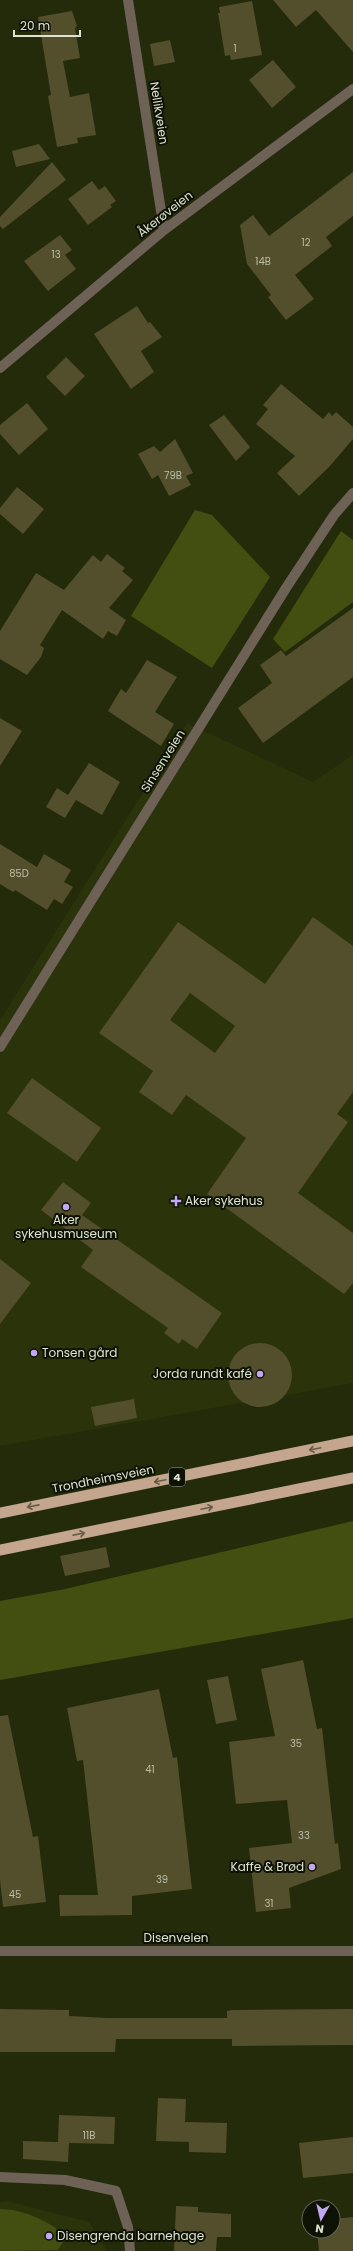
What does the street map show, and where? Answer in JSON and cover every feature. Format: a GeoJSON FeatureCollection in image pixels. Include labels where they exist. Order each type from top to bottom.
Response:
{"type":"FeatureCollection","features":[{"type":"Feature","properties":{"kind":"highway","name":"Trondheimsveien"},"geometry":{"type":"LineString","coordinates":[[0,1513],[353,1441]]}},
{"type":"Feature","properties":{"kind":"highway"},"geometry":{"type":"LineString","coordinates":[[0,1550],[353,1478]]}},
{"type":"Feature","properties":{"kind":"street","name":"Nellikveien"},"geometry":{"type":"LineString","coordinates":[[128,0],[164,230]]}},
{"type":"Feature","properties":{"kind":"street","name":"Åkerøveien"},"geometry":{"type":"LineString","coordinates":[[0,368],[164,230],[353,89]]}},
{"type":"Feature","properties":{"kind":"street","name":"Sinsenveien"},"geometry":{"type":"LineString","coordinates":[[0,1047],[286,588],[334,515],[353,494]]}},
{"type":"Feature","properties":{"kind":"street","name":"Disenveien"},"geometry":{"type":"LineString","coordinates":[[0,1951],[353,1951]]}},
{"type":"Feature","properties":{"kind":"street"},"geometry":{"type":"LineString","coordinates":[[0,2177],[65,2180],[116,2191],[128,2227],[130,2251]]}},
{"type":"Feature","properties":{"kind":"shaded area"},"geometry":{"type":"Polygon","coordinates":[[[195,510],[212,515],[270,577],[212,668],[131,616],[195,510]]]}},
{"type":"Feature","properties":{"kind":"shaded area"},"geometry":{"type":"Polygon","coordinates":[[[341,531],[353,540],[353,602],[285,652],[273,639],[341,531]]]}},
{"type":"Feature","properties":{"kind":"shaded area","name":"Aker sykehus"},"geometry":{"type":"Polygon","coordinates":[[[187,723],[313,782],[353,755],[353,1383],[0,1446],[0,1020],[187,723]]]}},
{"type":"Feature","properties":{"kind":"shaded area"},"geometry":{"type":"Polygon","coordinates":[[[353,1521],[353,1618],[0,1680],[0,1601],[65,1589],[353,1521]]]}},
{"type":"Feature","properties":{"kind":"shaded area","name":"Disengrenda barnehage"},"geometry":{"type":"Polygon","coordinates":[[[7,2201],[89,2222],[107,2251],[0,2251],[0,2202],[7,2201]]]}},
{"type":"Feature","properties":{"kind":"shaded area"},"geometry":{"type":"Polygon","coordinates":[[[0,2209],[8,2209],[25,2213],[49,2224],[63,2233],[63,2242],[58,2250],[0,2251],[0,2209]]]}},
{"type":"Feature","properties":{"kind":"building"},"geometry":{"type":"Polygon","coordinates":[[[273,0],[353,0],[353,52],[316,10],[296,27],[273,0]]]}},
{"type":"Feature","properties":{"kind":"building"},"geometry":{"type":"Polygon","coordinates":[[[252,1],[262,55],[231,60],[230,55],[225,56],[218,13],[220,13],[219,7],[252,1]]]}},
{"type":"Feature","properties":{"kind":"building"},"geometry":{"type":"Polygon","coordinates":[[[72,11],[77,26],[75,28],[80,58],[63,61],[70,97],[89,93],[96,135],[77,138],[78,143],[57,147],[48,96],[51,95],[38,17],[72,11]]]}},
{"type":"Feature","properties":{"kind":"building"},"geometry":{"type":"Polygon","coordinates":[[[170,40],[175,62],[154,66],[150,44],[170,40]]]}},
{"type":"Feature","properties":{"kind":"building"},"geometry":{"type":"Polygon","coordinates":[[[273,60],[296,87],[272,108],[249,80],[273,60]]]}},
{"type":"Feature","properties":{"kind":"building"},"geometry":{"type":"Polygon","coordinates":[[[39,144],[50,159],[16,167],[12,151],[39,144]]]}},
{"type":"Feature","properties":{"kind":"building"},"geometry":{"type":"Polygon","coordinates":[[[52,162],[66,180],[3,229],[0,226],[0,217],[52,162]]]}},
{"type":"Feature","properties":{"kind":"building"},"geometry":{"type":"Polygon","coordinates":[[[353,172],[353,216],[326,237],[332,246],[295,275],[314,299],[286,320],[268,297],[271,295],[247,264],[240,225],[253,215],[269,236],[353,172]]]}},
{"type":"Feature","properties":{"kind":"building"},"geometry":{"type":"Polygon","coordinates":[[[92,181],[99,190],[105,186],[116,201],[110,205],[112,207],[88,225],[68,199],[92,181]]]}},
{"type":"Feature","properties":{"kind":"building"},"geometry":{"type":"Polygon","coordinates":[[[60,235],[72,250],[65,255],[76,269],[48,291],[24,261],[60,235]]]}},
{"type":"Feature","properties":{"kind":"building"},"geometry":{"type":"Polygon","coordinates":[[[137,306],[148,323],[150,322],[162,337],[141,351],[154,372],[131,389],[94,334],[137,306]]]}},
{"type":"Feature","properties":{"kind":"building"},"geometry":{"type":"Polygon","coordinates":[[[66,357],[85,376],[65,396],[46,377],[66,357]]]}},
{"type":"Feature","properties":{"kind":"building"},"geometry":{"type":"Polygon","coordinates":[[[281,384],[323,419],[329,412],[332,416],[336,412],[353,427],[353,439],[329,467],[299,496],[277,473],[295,456],[256,424],[268,409],[263,405],[281,384]]]}},
{"type":"Feature","properties":{"kind":"building"},"geometry":{"type":"Polygon","coordinates":[[[27,403],[48,429],[19,455],[0,434],[0,425],[27,403]]]}},
{"type":"Feature","properties":{"kind":"building"},"geometry":{"type":"Polygon","coordinates":[[[224,415],[250,447],[236,461],[209,425],[224,415]]]}},
{"type":"Feature","properties":{"kind":"building"},"geometry":{"type":"Polygon","coordinates":[[[175,439],[193,473],[186,476],[191,485],[169,496],[158,475],[152,479],[138,454],[154,446],[160,452],[175,439]]]}},
{"type":"Feature","properties":{"kind":"building"},"geometry":{"type":"Polygon","coordinates":[[[17,487],[44,509],[23,534],[0,514],[0,508],[17,487]]]}},
{"type":"Feature","properties":{"kind":"building"},"geometry":{"type":"Polygon","coordinates":[[[107,554],[125,568],[122,571],[133,580],[109,608],[126,620],[117,636],[108,631],[103,639],[62,610],[40,645],[44,648],[41,657],[27,675],[0,659],[0,631],[36,573],[64,590],[93,555],[101,562],[107,554]]]}},
{"type":"Feature","properties":{"kind":"building"},"geometry":{"type":"Polygon","coordinates":[[[353,608],[353,677],[263,743],[238,708],[272,683],[260,665],[281,650],[286,656],[353,608]]]}},
{"type":"Feature","properties":{"kind":"building"},"geometry":{"type":"Polygon","coordinates":[[[147,660],[177,677],[155,712],[174,724],[161,746],[108,711],[121,689],[126,693],[147,660]]]}},
{"type":"Feature","properties":{"kind":"building"},"geometry":{"type":"Polygon","coordinates":[[[0,718],[22,731],[0,766],[0,718]]]}},
{"type":"Feature","properties":{"kind":"building"},"geometry":{"type":"Polygon","coordinates":[[[89,763],[120,782],[102,815],[76,800],[65,818],[46,807],[57,788],[68,795],[89,763]]]}},
{"type":"Feature","properties":{"kind":"building"},"geometry":{"type":"Polygon","coordinates":[[[0,844],[37,867],[44,854],[71,870],[64,882],[73,887],[62,904],[54,899],[47,910],[15,890],[13,892],[0,884],[0,844]]]}},
{"type":"Feature","properties":{"kind":"building"},"geometry":{"type":"Polygon","coordinates":[[[313,917],[353,946],[353,1092],[337,1114],[348,1122],[298,1193],[353,1233],[353,1283],[344,1294],[207,1194],[246,1138],[186,1095],[172,1115],[139,1092],[153,1071],[99,1033],[178,922],[265,984],[313,917]],[[190,993],[170,1020],[215,1053],[235,1026],[190,993]]]}},
{"type":"Feature","properties":{"kind":"building"},"geometry":{"type":"Polygon","coordinates":[[[32,1078],[101,1128],[77,1162],[7,1113],[32,1078]]]}},
{"type":"Feature","properties":{"kind":"building"},"geometry":{"type":"Polygon","coordinates":[[[63,1182],[91,1203],[82,1215],[222,1313],[197,1349],[182,1339],[179,1344],[164,1333],[168,1328],[81,1267],[93,1250],[41,1210],[63,1182]]]}},
{"type":"Feature","properties":{"kind":"building"},"geometry":{"type":"Polygon","coordinates":[[[0,1259],[31,1283],[0,1324],[0,1259]]]}},
{"type":"Feature","properties":{"kind":"building","name":"Jorda rundt kafé"},"geometry":{"type":"Polygon","coordinates":[[[260,1343],[272,1345],[283,1352],[290,1363],[292,1375],[290,1387],[283,1398],[272,1405],[260,1407],[248,1405],[237,1398],[230,1387],[228,1375],[230,1363],[237,1352],[248,1345],[260,1343]]]}},
{"type":"Feature","properties":{"kind":"building"},"geometry":{"type":"Polygon","coordinates":[[[134,1399],[137,1418],[95,1426],[91,1407],[134,1399]]]}},
{"type":"Feature","properties":{"kind":"building"},"geometry":{"type":"Polygon","coordinates":[[[106,1547],[110,1567],[65,1576],[60,1556],[106,1547]]]}},
{"type":"Feature","properties":{"kind":"building"},"geometry":{"type":"Polygon","coordinates":[[[303,1660],[317,1729],[322,1728],[335,1844],[338,1843],[341,1869],[289,1888],[291,1908],[256,1912],[249,1848],[292,1843],[287,1800],[236,1804],[229,1742],[275,1736],[261,1669],[303,1660]]]}},
{"type":"Feature","properties":{"kind":"building"},"geometry":{"type":"Polygon","coordinates":[[[228,1676],[237,1720],[216,1724],[207,1680],[228,1676]]]}},
{"type":"Feature","properties":{"kind":"building"},"geometry":{"type":"Polygon","coordinates":[[[159,1689],[173,1758],[177,1757],[192,1889],[132,1896],[132,1915],[60,1916],[59,1895],[98,1895],[83,1760],[77,1761],[67,1708],[159,1689]]]}},
{"type":"Feature","properties":{"kind":"building"},"geometry":{"type":"Polygon","coordinates":[[[8,1715],[33,1837],[38,1836],[46,1902],[3,1907],[0,1880],[0,1716],[8,1715]]]}},
{"type":"Feature","properties":{"kind":"building"},"geometry":{"type":"Polygon","coordinates":[[[0,2009],[69,2010],[69,2016],[108,2018],[227,2018],[227,2011],[232,2010],[353,2009],[353,2045],[232,2046],[232,2039],[116,2039],[115,2052],[0,2052],[0,2009]]]}},
{"type":"Feature","properties":{"kind":"building"},"geometry":{"type":"Polygon","coordinates":[[[158,2098],[186,2099],[185,2122],[227,2123],[226,2153],[189,2152],[189,2142],[156,2141],[158,2098]]]}},
{"type":"Feature","properties":{"kind":"building"},"geometry":{"type":"Polygon","coordinates":[[[59,2115],[115,2117],[114,2144],[69,2143],[68,2162],[23,2159],[23,2141],[58,2142],[59,2115]]]}},
{"type":"Feature","properties":{"kind":"building"},"geometry":{"type":"Polygon","coordinates":[[[353,2137],[353,2173],[303,2178],[299,2143],[353,2137]]]}},
{"type":"Feature","properties":{"kind":"building"},"geometry":{"type":"Polygon","coordinates":[[[176,2206],[198,2207],[198,2212],[231,2214],[231,2237],[217,2237],[216,2251],[174,2251],[176,2206]]]}},
{"type":"Feature","properties":{"kind":"building"},"geometry":{"type":"Polygon","coordinates":[[[353,2217],[353,2251],[319,2251],[318,2239],[341,2239],[341,2218],[353,2217]]]}},
{"type":"Feature","properties":{"kind":"place","name":"Aker sykehus"},"geometry":{"type":"Point","coordinates":[176,1201]}},
{"type":"Feature","properties":{"kind":"place","name":"Aker sykehusmuseum"},"geometry":{"type":"Point","coordinates":[66,1207]}},
{"type":"Feature","properties":{"kind":"place","name":"Tonsen gård"},"geometry":{"type":"Point","coordinates":[34,1353]}},
{"type":"Feature","properties":{"kind":"place","name":"Jorda rundt kafé"},"geometry":{"type":"Point","coordinates":[260,1374]}},
{"type":"Feature","properties":{"kind":"place","name":"Kaffe & Brød"},"geometry":{"type":"Point","coordinates":[312,1867]}},
{"type":"Feature","properties":{"kind":"place","name":"Disengrenda barnehage"},"geometry":{"type":"Point","coordinates":[49,2236]}}]}
